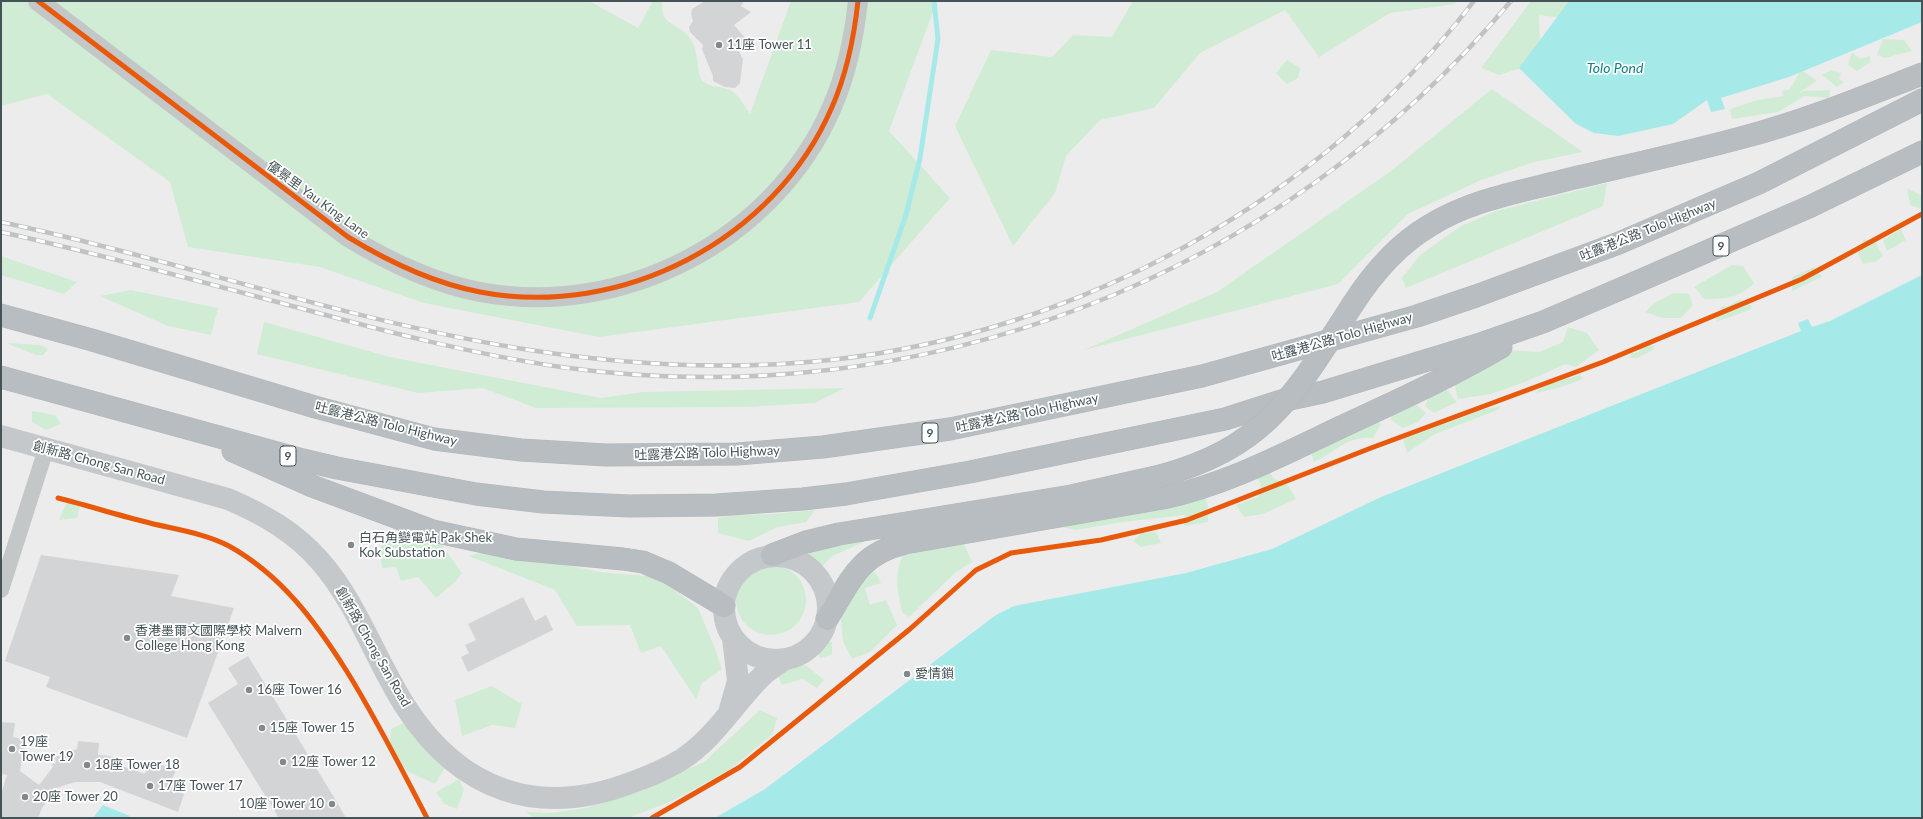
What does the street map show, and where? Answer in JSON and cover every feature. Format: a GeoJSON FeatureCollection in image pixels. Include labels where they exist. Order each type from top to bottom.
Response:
{"type":"FeatureCollection","features":[{"type":"Feature","properties":{"kind":"highway"},"geometry":{"type":"LineString","coordinates":[[772,555],[806,542],[839,534],[1071,496],[1190,468],[1240,443],[1265,423],[1285,403],[1301,382],[1374,274],[1399,248],[1428,226],[1451,214],[1481,202],[1745,137],[1798,121],[1922,74]]}},
{"type":"Feature","properties":{"kind":"highway","name":"吐露港公路 Tolo Highway"},"geometry":{"type":"LineString","coordinates":[[1,315],[92,340],[316,407],[434,439],[521,450],[606,455],[737,454],[823,447],[950,429],[1194,378],[1417,316],[1557,267],[1690,213],[1759,183],[1922,100]]}},
{"type":"Feature","properties":{"kind":"highway","name":"9"},"geometry":{"type":"LineString","coordinates":[[1,376],[337,468],[476,494],[585,504],[673,506],[760,503],[846,494],[929,480],[1225,418],[1281,401],[1323,392],[1477,345],[1544,322],[1809,207],[1922,152]]}},
{"type":"Feature","properties":{"kind":"highway"},"geometry":{"type":"LineString","coordinates":[[827,619],[861,566],[874,555],[887,548],[1156,499],[1196,489],[1271,460],[1385,406],[1485,356],[1544,322]]}},
{"type":"Feature","properties":{"kind":"highway"},"geometry":{"type":"LineString","coordinates":[[181,426],[259,464],[421,528],[516,549],[636,561],[669,573],[724,606]]}},
{"type":"Feature","properties":{"kind":"main road","name":"創新路 Chong San Road"},"geometry":{"type":"LineString","coordinates":[[1,436],[228,499],[256,510],[287,530],[320,561],[333,578],[359,620],[395,690],[435,746],[454,763],[487,783],[520,795],[537,798],[583,797],[604,792],[648,776],[680,760],[707,740],[760,678],[785,659]]}},
{"type":"Feature","properties":{"kind":"main road","name":"創新路 Chong San Road"},"geometry":{"type":"LineString","coordinates":[[772,555],[785,556],[800,561],[810,568],[820,579],[826,592],[828,606],[827,619],[823,631],[816,641],[807,650],[797,656],[785,659],[766,659],[756,656],[740,646],[733,638],[727,627],[724,606],[729,585],[738,572],[751,561],[772,555]]}},
{"type":"Feature","properties":{"kind":"main road","name":"創新路 Chong San Road"},"geometry":{"type":"LineString","coordinates":[[727,715],[738,681],[733,638]]}},
{"type":"Feature","properties":{"kind":"street","name":"優景里 Yau King Lane"},"geometry":{"type":"LineString","coordinates":[[38,1],[353,240],[411,270],[440,282],[481,292],[526,297],[562,296],[591,293],[624,286],[651,277],[682,264],[714,245],[746,222],[776,192],[800,163],[832,107],[846,68],[855,30],[858,1]]}},
{"type":"Feature","properties":{"kind":"street"},"geometry":{"type":"LineString","coordinates":[[1,590],[46,449]]}},
{"type":"Feature","properties":{"kind":"green space"},"geometry":{"type":"Polygon","coordinates":[[[1,1],[589,1],[638,28],[653,1],[662,1],[664,16],[667,20],[681,29],[694,45],[699,73],[702,80],[709,85],[726,88],[736,94],[750,114],[791,1],[937,1],[889,131],[950,198],[859,302],[599,337],[424,303],[320,267],[188,247],[170,182],[47,94],[1,106],[1,1]]]}},
{"type":"Feature","properties":{"kind":"green space"},"geometry":{"type":"Polygon","coordinates":[[[1133,1],[1456,1],[1455,4],[1390,13],[1319,57],[1285,10],[1200,53],[1154,108],[1100,120],[1066,156],[1055,193],[1013,246],[955,126],[991,50],[1052,57],[1073,35],[1112,37],[1133,1]]]}},
{"type":"Feature","properties":{"kind":"green space"},"geometry":{"type":"Polygon","coordinates":[[[1531,1],[1569,1],[1570,19],[1539,15],[1540,43],[1535,64],[1499,75],[1481,68],[1531,1]]]}},
{"type":"Feature","properties":{"kind":"green space"},"geometry":{"type":"Polygon","coordinates":[[[1883,39],[1904,40],[1912,51],[1885,58],[1877,55],[1883,39]]]}},
{"type":"Feature","properties":{"kind":"green space"},"geometry":{"type":"Polygon","coordinates":[[[1852,52],[1860,59],[1870,56],[1871,62],[1857,71],[1848,65],[1852,52]]]}},
{"type":"Feature","properties":{"kind":"green space"},"geometry":{"type":"Polygon","coordinates":[[[1287,60],[1300,68],[1298,78],[1287,84],[1276,73],[1287,60]]]}},
{"type":"Feature","properties":{"kind":"green space"},"geometry":{"type":"Polygon","coordinates":[[[1801,70],[1817,81],[1797,94],[1804,91],[1830,90],[1829,98],[1805,96],[1778,112],[1732,119],[1730,109],[1757,100],[1784,96],[1782,91],[1790,89],[1801,70]]]}},
{"type":"Feature","properties":{"kind":"green space"},"geometry":{"type":"Polygon","coordinates":[[[1831,70],[1841,73],[1839,79],[1844,82],[1837,87],[1822,75],[1831,70]]]}},
{"type":"Feature","properties":{"kind":"green space"},"geometry":{"type":"Polygon","coordinates":[[[1492,89],[1583,152],[1534,162],[1479,181],[1408,214],[1338,284],[1084,350],[1217,292],[1391,171],[1492,89]]]}},
{"type":"Feature","properties":{"kind":"green space"},"geometry":{"type":"Polygon","coordinates":[[[1607,183],[1603,206],[1406,288],[1402,278],[1420,255],[1461,226],[1496,211],[1607,183]]]}},
{"type":"Feature","properties":{"kind":"green space"},"geometry":{"type":"Polygon","coordinates":[[[1907,188],[1922,196],[1922,209],[1910,205],[1907,188]]]}},
{"type":"Feature","properties":{"kind":"green space"},"geometry":{"type":"Polygon","coordinates":[[[1901,229],[1906,240],[1887,251],[1883,240],[1901,229]]]}},
{"type":"Feature","properties":{"kind":"green space"},"geometry":{"type":"Polygon","coordinates":[[[1864,239],[1876,243],[1883,256],[1877,261],[1863,264],[1858,254],[1864,239]]]}},
{"type":"Feature","properties":{"kind":"green space"},"geometry":{"type":"Polygon","coordinates":[[[1,256],[77,282],[64,294],[1,275],[1,256]]]}},
{"type":"Feature","properties":{"kind":"green space"},"geometry":{"type":"Polygon","coordinates":[[[1732,265],[1743,266],[1754,283],[1743,292],[1731,297],[1705,299],[1694,287],[1732,265]]]}},
{"type":"Feature","properties":{"kind":"green space"},"geometry":{"type":"Polygon","coordinates":[[[1814,267],[1822,277],[1792,291],[1792,277],[1814,267]]]}},
{"type":"Feature","properties":{"kind":"green space"},"geometry":{"type":"Polygon","coordinates":[[[131,290],[218,308],[211,335],[168,326],[100,296],[131,290]]]}},
{"type":"Feature","properties":{"kind":"green space"},"geometry":{"type":"Polygon","coordinates":[[[1673,293],[1689,294],[1693,305],[1681,318],[1663,318],[1645,312],[1653,304],[1673,293]]]}},
{"type":"Feature","properties":{"kind":"green space"},"geometry":{"type":"Polygon","coordinates":[[[1740,299],[1752,306],[1750,310],[1716,322],[1721,307],[1730,305],[1740,299]]]}},
{"type":"Feature","properties":{"kind":"green space"},"geometry":{"type":"Polygon","coordinates":[[[264,322],[390,357],[601,398],[643,392],[845,388],[815,403],[748,407],[536,408],[483,388],[418,393],[257,354],[264,322]]]}},
{"type":"Feature","properties":{"kind":"green space"},"geometry":{"type":"Polygon","coordinates":[[[1568,327],[1587,333],[1599,350],[1576,367],[1566,364],[1525,382],[1491,394],[1458,399],[1454,382],[1507,350],[1539,352],[1563,342],[1568,327]]]}},
{"type":"Feature","properties":{"kind":"green space"},"geometry":{"type":"Polygon","coordinates":[[[1642,342],[1654,346],[1653,350],[1637,358],[1629,358],[1632,353],[1639,352],[1642,342]]]}},
{"type":"Feature","properties":{"kind":"green space"},"geometry":{"type":"Polygon","coordinates":[[[6,343],[41,345],[48,349],[43,355],[36,355],[6,343]]]}},
{"type":"Feature","properties":{"kind":"green space"},"geometry":{"type":"Polygon","coordinates":[[[1580,375],[1583,379],[1565,386],[1534,393],[1547,385],[1580,375]]]}},
{"type":"Feature","properties":{"kind":"green space"},"geometry":{"type":"Polygon","coordinates":[[[1445,387],[1457,402],[1434,413],[1425,406],[1430,395],[1445,387]]]}},
{"type":"Feature","properties":{"kind":"green space"},"geometry":{"type":"Polygon","coordinates":[[[1410,400],[1426,413],[1418,422],[1403,428],[1391,420],[1392,410],[1410,400]]]}},
{"type":"Feature","properties":{"kind":"green space"},"geometry":{"type":"Polygon","coordinates":[[[1500,406],[1500,409],[1433,435],[1407,453],[1403,439],[1485,409],[1500,406]]]}},
{"type":"Feature","properties":{"kind":"green space"},"geometry":{"type":"Polygon","coordinates":[[[32,411],[55,415],[61,424],[46,430],[32,422],[32,411]]]}},
{"type":"Feature","properties":{"kind":"green space"},"geometry":{"type":"Polygon","coordinates":[[[1375,420],[1381,424],[1373,438],[1363,438],[1348,442],[1314,462],[1311,453],[1375,420]]]}},
{"type":"Feature","properties":{"kind":"green space"},"geometry":{"type":"Polygon","coordinates":[[[1266,466],[1273,478],[1288,485],[1296,499],[1263,514],[1244,517],[1236,505],[1258,497],[1261,484],[1251,471],[1266,466]]]}},
{"type":"Feature","properties":{"kind":"green space"},"geometry":{"type":"Polygon","coordinates":[[[1191,477],[1200,488],[1207,502],[1208,522],[1184,526],[1185,515],[1123,522],[1076,530],[1050,524],[1147,490],[1191,477]]]}},
{"type":"Feature","properties":{"kind":"green space"},"geometry":{"type":"Polygon","coordinates":[[[67,502],[81,502],[77,518],[59,520],[67,502]]]}},
{"type":"Feature","properties":{"kind":"green space"},"geometry":{"type":"Polygon","coordinates":[[[815,510],[806,522],[778,527],[749,541],[718,533],[718,518],[733,515],[774,514],[815,510]]]}},
{"type":"Feature","properties":{"kind":"green space"},"geometry":{"type":"Polygon","coordinates":[[[1156,532],[1161,543],[1141,547],[1133,541],[1141,533],[1156,532]]]}},
{"type":"Feature","properties":{"kind":"green space"},"geometry":{"type":"Polygon","coordinates":[[[386,534],[441,544],[462,573],[455,582],[436,598],[418,577],[401,581],[396,567],[382,568],[380,549],[386,534]]]}},
{"type":"Feature","properties":{"kind":"green space"},"geometry":{"type":"Polygon","coordinates":[[[864,538],[864,542],[832,556],[820,568],[807,557],[813,547],[864,538]]]}},
{"type":"Feature","properties":{"kind":"green space"},"geometry":{"type":"Polygon","coordinates":[[[964,544],[972,562],[956,572],[909,617],[902,612],[897,576],[903,554],[964,544]]]}},
{"type":"Feature","properties":{"kind":"green space"},"geometry":{"type":"Polygon","coordinates":[[[491,550],[600,572],[658,577],[698,608],[722,669],[702,683],[696,699],[661,646],[641,653],[630,625],[577,626],[555,590],[469,556],[491,550]]]}},
{"type":"Feature","properties":{"kind":"green space"},"geometry":{"type":"Polygon","coordinates":[[[764,565],[778,565],[791,571],[800,580],[804,586],[806,600],[804,614],[796,625],[785,633],[778,635],[764,635],[757,633],[746,625],[738,614],[736,607],[736,593],[738,586],[746,575],[757,567],[764,565]]]}},
{"type":"Feature","properties":{"kind":"green space"},"geometry":{"type":"Polygon","coordinates":[[[869,570],[876,573],[881,583],[865,588],[870,605],[886,600],[897,625],[870,652],[852,659],[843,641],[840,611],[869,570]]]}},
{"type":"Feature","properties":{"kind":"green space"},"geometry":{"type":"Polygon","coordinates":[[[824,642],[832,642],[832,655],[820,658],[817,651],[824,642]]]}},
{"type":"Feature","properties":{"kind":"green space"},"geometry":{"type":"Polygon","coordinates":[[[794,663],[807,666],[824,680],[817,688],[802,679],[782,685],[778,676],[794,663]]]}},
{"type":"Feature","properties":{"kind":"green space"},"geometry":{"type":"Polygon","coordinates":[[[492,686],[522,704],[515,728],[492,725],[462,736],[455,700],[492,686]]]}},
{"type":"Feature","properties":{"kind":"green space"},"geometry":{"type":"Polygon","coordinates":[[[760,710],[777,718],[772,735],[729,770],[672,801],[628,818],[534,818],[526,812],[551,813],[586,808],[632,794],[704,762],[760,710]]]}},
{"type":"Feature","properties":{"kind":"green space"},"geometry":{"type":"Polygon","coordinates":[[[419,715],[446,766],[435,784],[407,771],[389,746],[391,729],[419,715]]]}},
{"type":"Feature","properties":{"kind":"green space"},"geometry":{"type":"Polygon","coordinates":[[[459,779],[464,790],[457,809],[444,804],[436,792],[459,779]]]}},
{"type":"Feature","properties":{"kind":"water","name":"Tolo Pond"},"geometry":{"type":"Polygon","coordinates":[[[1569,1],[1922,1],[1922,22],[1789,77],[1721,98],[1725,109],[1711,112],[1707,100],[1673,124],[1618,136],[1594,133],[1576,124],[1519,68],[1569,1]]]}},
{"type":"Feature","properties":{"kind":"water"},"geometry":{"type":"Polygon","coordinates":[[[1922,275],[1922,818],[715,818],[765,789],[996,615],[1014,606],[1186,573],[1272,549],[1381,497],[1801,331],[1798,323],[1808,319],[1812,327],[1830,321],[1922,275]]]}},
{"type":"Feature","properties":{"kind":"water"},"geometry":{"type":"Polygon","coordinates":[[[103,805],[130,816],[128,818],[93,818],[103,805]]]}},
{"type":"Feature","properties":{"kind":"building","name":"11座 Tower 11"},"geometry":{"type":"Polygon","coordinates":[[[705,1],[744,1],[741,6],[751,12],[734,25],[746,39],[739,52],[743,59],[740,83],[735,88],[725,87],[713,81],[713,76],[702,49],[703,45],[690,32],[689,27],[693,21],[691,14],[692,9],[705,1]]]}},
{"type":"Feature","properties":{"kind":"building","name":"香港墨爾文國際學校 Malvern College Hong Kong"},"geometry":{"type":"Polygon","coordinates":[[[41,555],[179,575],[171,596],[234,608],[187,738],[46,687],[50,677],[5,661],[41,555]]]}},
{"type":"Feature","properties":{"kind":"building"},"geometry":{"type":"Polygon","coordinates":[[[523,597],[535,621],[546,615],[553,630],[468,672],[461,657],[469,653],[465,645],[476,640],[468,624],[523,597]]]}},
{"type":"Feature","properties":{"kind":"building"},"geometry":{"type":"Polygon","coordinates":[[[248,656],[346,818],[279,818],[208,703],[238,684],[228,668],[248,656]]]}},
{"type":"Feature","properties":{"kind":"building"},"geometry":{"type":"Polygon","coordinates":[[[1,722],[15,723],[13,737],[25,739],[20,771],[39,785],[53,767],[52,764],[56,763],[55,757],[77,749],[78,741],[99,743],[98,755],[109,756],[124,761],[122,766],[145,774],[150,761],[176,770],[170,784],[181,788],[179,792],[184,794],[178,812],[100,782],[75,782],[56,788],[42,808],[38,818],[1,818],[1,794],[7,775],[1,774],[1,722]]]}},
{"type":"Feature","properties":{"kind":"waterway"},"geometry":{"type":"LineString","coordinates":[[870,318],[906,215],[920,158],[938,39],[934,1]]}},
{"type":"Feature","properties":{"kind":"railway"},"geometry":{"type":"LineString","coordinates":[[1,222],[130,253],[387,321],[452,336],[517,348],[595,359],[713,366],[830,360],[923,345],[1014,320],[1103,287],[1188,245],[1269,195],[1344,137],[1413,72],[1474,1]]}},
{"type":"Feature","properties":{"kind":"railway"},"geometry":{"type":"LineString","coordinates":[[1,232],[75,249],[395,333],[461,349],[527,362],[561,367],[696,377],[829,370],[958,346],[1084,307],[1203,252],[1315,182],[1418,99],[1511,1]]}},
{"type":"Feature","properties":{"kind":"cycle path"},"geometry":{"type":"LineString","coordinates":[[38,1],[348,237],[395,263],[445,283],[480,292],[534,297],[587,293],[639,280],[688,260],[733,231],[773,196],[806,154],[832,107],[842,81],[849,55],[858,1]]}},
{"type":"Feature","properties":{"kind":"cycle path"},"geometry":{"type":"LineString","coordinates":[[652,818],[740,767],[910,629],[976,570],[1011,553],[1101,540],[1187,520],[1371,448],[1603,362],[1802,279],[1922,214]]}},
{"type":"Feature","properties":{"kind":"cycle path"},"geometry":{"type":"LineString","coordinates":[[58,498],[153,524],[208,537],[229,546],[265,571],[295,600],[322,634],[334,652],[378,725],[427,818]]}},
{"type":"Feature","properties":{"kind":"place","name":"11座 Tower 11"},"geometry":{"type":"Point","coordinates":[719,45]}},
{"type":"Feature","properties":{"kind":"place","name":"白石角變電站 Pak Shek Kok Substation"},"geometry":{"type":"Point","coordinates":[351,545]}},
{"type":"Feature","properties":{"kind":"place","name":"香港墨爾文國際學校 Malvern College Hong Kong"},"geometry":{"type":"Point","coordinates":[127,638]}},
{"type":"Feature","properties":{"kind":"place","name":"愛情鎖"},"geometry":{"type":"Point","coordinates":[907,674]}},
{"type":"Feature","properties":{"kind":"place","name":"16座 Tower 16"},"geometry":{"type":"Point","coordinates":[249,690]}},
{"type":"Feature","properties":{"kind":"place","name":"15座 Tower 15"},"geometry":{"type":"Point","coordinates":[262,728]}},
{"type":"Feature","properties":{"kind":"place","name":"19座 Tower 19"},"geometry":{"type":"Point","coordinates":[12,749]}},
{"type":"Feature","properties":{"kind":"place","name":"12座 Tower 12"},"geometry":{"type":"Point","coordinates":[283,762]}},
{"type":"Feature","properties":{"kind":"place","name":"18座 Tower 18"},"geometry":{"type":"Point","coordinates":[87,765]}},
{"type":"Feature","properties":{"kind":"place","name":"17座 Tower 17"},"geometry":{"type":"Point","coordinates":[150,786]}},
{"type":"Feature","properties":{"kind":"place","name":"20座 Tower 20"},"geometry":{"type":"Point","coordinates":[25,797]}},
{"type":"Feature","properties":{"kind":"place","name":"10座 Tower 10"},"geometry":{"type":"Point","coordinates":[332,804]}}]}
